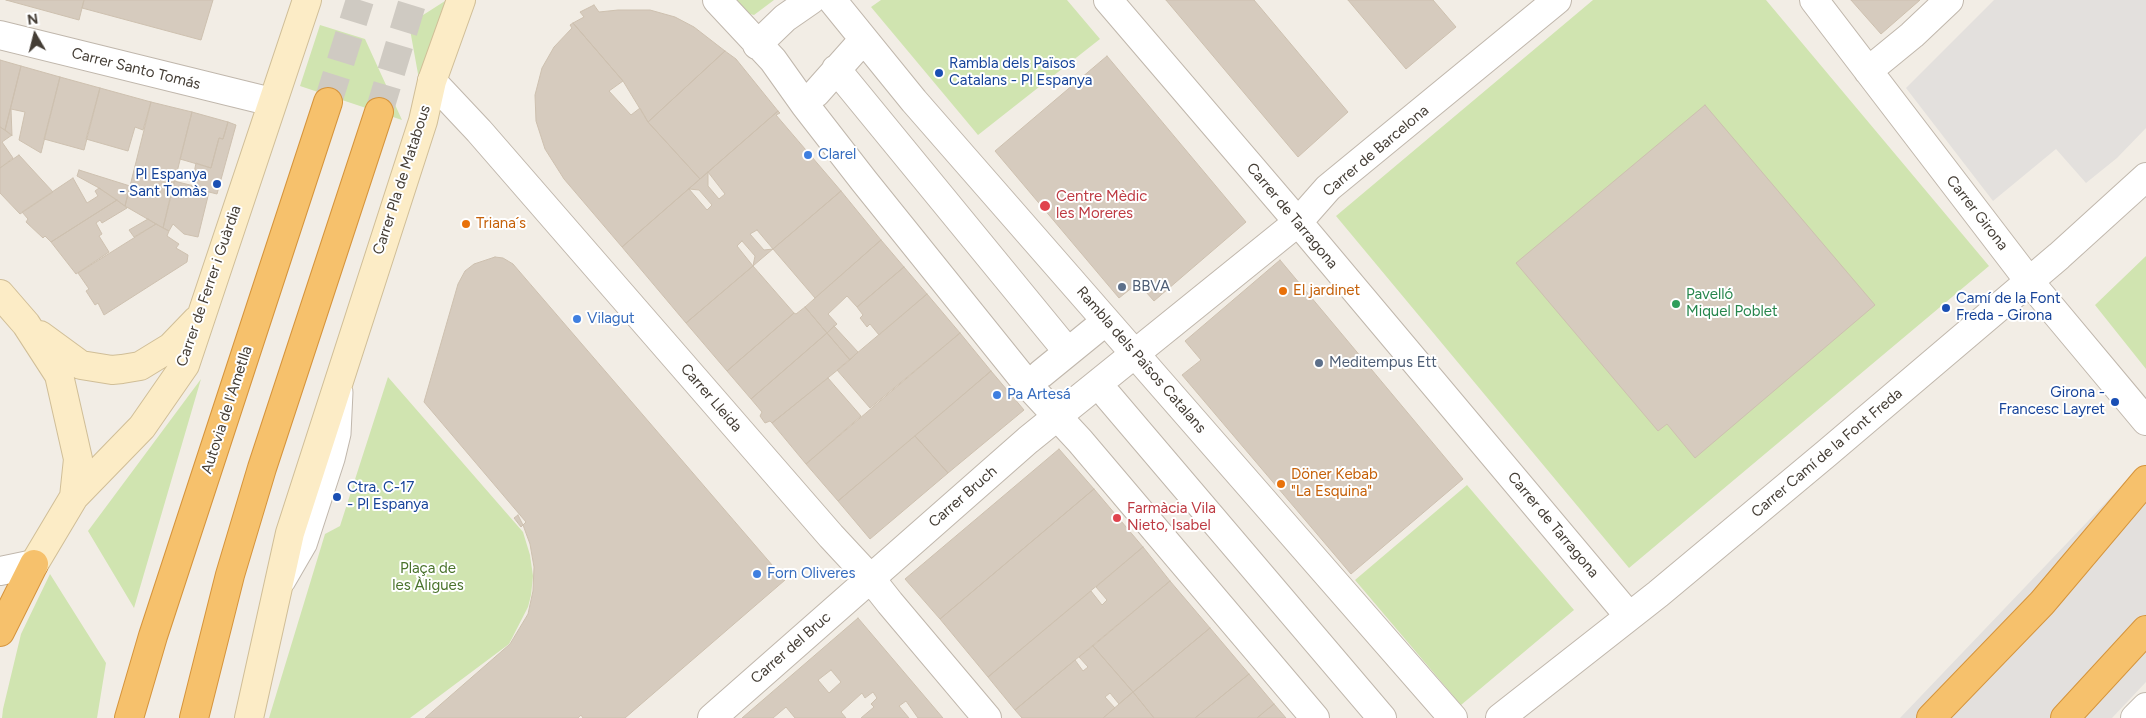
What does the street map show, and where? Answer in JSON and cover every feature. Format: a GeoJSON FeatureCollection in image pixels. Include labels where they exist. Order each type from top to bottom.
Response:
{"type":"FeatureCollection","features":[{"type":"Feature","properties":{"kind":"highway","name":"Autovia de l'Ametlla"},"geometry":{"type":"LineString","coordinates":[[129,718],[153,636],[328,102]]}},
{"type":"Feature","properties":{"kind":"highway"},"geometry":{"type":"LineString","coordinates":[[194,718],[230,576],[262,468],[379,112]]}},
{"type":"Feature","properties":{"kind":"highway"},"geometry":{"type":"LineString","coordinates":[[1931,718],[2042,603],[2146,480]]}},
{"type":"Feature","properties":{"kind":"highway"},"geometry":{"type":"LineString","coordinates":[[0,632],[34,564]]}},
{"type":"Feature","properties":{"kind":"highway"},"geometry":{"type":"LineString","coordinates":[[2065,718],[2146,630]]}},
{"type":"Feature","properties":{"kind":"main road","name":"Carrer de Ferrer i Guàrdia"},"geometry":{"type":"LineString","coordinates":[[34,564],[74,497],[142,427],[185,364],[307,0]]}},
{"type":"Feature","properties":{"kind":"main road","name":"Carrer Pla de Matabous"},"geometry":{"type":"LineString","coordinates":[[249,718],[290,533],[344,360],[423,121],[432,81],[461,0]]}},
{"type":"Feature","properties":{"kind":"main road"},"geometry":{"type":"LineString","coordinates":[[0,294],[26,324],[58,375],[78,459],[74,497]]}},
{"type":"Feature","properties":{"kind":"main road"},"geometry":{"type":"LineString","coordinates":[[26,324],[81,365],[112,370],[140,366],[148,362],[171,347],[201,315]]}},
{"type":"Feature","properties":{"kind":"street"},"geometry":{"type":"LineString","coordinates":[[718,0],[757,45],[773,60],[864,181],[1028,385],[1080,441],[1315,718]]}},
{"type":"Feature","properties":{"kind":"street"},"geometry":{"type":"LineString","coordinates":[[757,45],[784,18],[811,0]]}},
{"type":"Feature","properties":{"kind":"street","name":"Rambla dels Països Catalans"},"geometry":{"type":"LineString","coordinates":[[832,0],[914,101],[1454,718]]}},
{"type":"Feature","properties":{"kind":"street","name":"Carrer de Tarragona"},"geometry":{"type":"LineString","coordinates":[[1108,0],[1298,222],[1629,616]]}},
{"type":"Feature","properties":{"kind":"street","name":"Carrer de Barcelona"},"geometry":{"type":"LineString","coordinates":[[1056,417],[1298,222],[1328,188],[1557,0]]}},
{"type":"Feature","properties":{"kind":"street","name":"Carrer Girona"},"geometry":{"type":"LineString","coordinates":[[1814,0],[2029,281],[2146,421]]}},
{"type":"Feature","properties":{"kind":"street"},"geometry":{"type":"LineString","coordinates":[[1868,71],[1912,36],[1949,0]]}},
{"type":"Feature","properties":{"kind":"street","name":"Carrer Santo Tomás"},"geometry":{"type":"LineString","coordinates":[[0,35],[272,102]]}},
{"type":"Feature","properties":{"kind":"street"},"geometry":{"type":"LineString","coordinates":[[816,93],[856,48]]}},
{"type":"Feature","properties":{"kind":"street"},"geometry":{"type":"LineString","coordinates":[[836,69],[1068,352]]}},
{"type":"Feature","properties":{"kind":"street","name":"Carrer Lleida"},"geometry":{"type":"LineString","coordinates":[[432,81],[479,131],[824,528],[871,579],[987,718]]}},
{"type":"Feature","properties":{"kind":"street","name":"Carrer Camí de la Font Freda"},"geometry":{"type":"LineString","coordinates":[[1500,718],[1629,616],[1820,460],[2029,281],[2146,177]]}},
{"type":"Feature","properties":{"kind":"street","name":"Rambla dels Països Catalans"},"geometry":{"type":"LineString","coordinates":[[1041,374],[1095,330]]}},
{"type":"Feature","properties":{"kind":"street"},"geometry":{"type":"LineString","coordinates":[[1108,396],[1382,718]]}},
{"type":"Feature","properties":{"kind":"street","name":"Carrer Bruch"},"geometry":{"type":"LineString","coordinates":[[871,579],[899,552],[1056,417]]}},
{"type":"Feature","properties":{"kind":"street"},"geometry":{"type":"LineString","coordinates":[[0,571],[34,564]]}},
{"type":"Feature","properties":{"kind":"street","name":"Carrer del Bruc"},"geometry":{"type":"LineString","coordinates":[[712,718],[871,579]]}},
{"type":"Feature","properties":{"kind":"street"},"geometry":{"type":"LineString","coordinates":[[2135,718],[2146,707]]}},
{"type":"Feature","properties":{"kind":"green space"},"geometry":{"type":"Polygon","coordinates":[[[732,0],[774,0],[754,15],[746,13],[732,0]]]}},
{"type":"Feature","properties":{"kind":"green space"},"geometry":{"type":"Polygon","coordinates":[[[881,0],[1067,0],[1100,39],[978,135],[871,7],[881,0]]]}},
{"type":"Feature","properties":{"kind":"green space","name":"Pavelló Miquel Poblet"},"geometry":{"type":"Polygon","coordinates":[[[1593,0],[1766,0],[1989,266],[1629,568],[1336,216],[1593,0]]]}},
{"type":"Feature","properties":{"kind":"green space"},"geometry":{"type":"Polygon","coordinates":[[[445,1],[420,85],[409,24],[445,1]]]}},
{"type":"Feature","properties":{"kind":"green space"},"geometry":{"type":"Polygon","coordinates":[[[320,25],[365,39],[402,120],[300,86],[320,25]]]}},
{"type":"Feature","properties":{"kind":"green space"},"geometry":{"type":"Polygon","coordinates":[[[2146,256],[2146,369],[2095,305],[2146,256]]]}},
{"type":"Feature","properties":{"kind":"green space","name":"Plaça de les Àligues"},"geometry":{"type":"Polygon","coordinates":[[[388,377],[523,532],[530,555],[533,576],[528,607],[509,644],[410,718],[269,718],[325,534],[340,526],[388,377]]]}},
{"type":"Feature","properties":{"kind":"green space"},"geometry":{"type":"Polygon","coordinates":[[[201,379],[134,608],[88,531],[201,379]]]}},
{"type":"Feature","properties":{"kind":"green space"},"geometry":{"type":"Polygon","coordinates":[[[1467,485],[1574,610],[1461,705],[1355,580],[1467,485]]]}},
{"type":"Feature","properties":{"kind":"green space"},"geometry":{"type":"Polygon","coordinates":[[[50,574],[106,663],[97,718],[2,718],[21,634],[50,574]]]}},
{"type":"Feature","properties":{"kind":"shaded area"},"geometry":{"type":"Polygon","coordinates":[[[1994,0],[2146,0],[2146,128],[2117,158],[2086,183],[2056,149],[1993,201],[1906,88],[1994,0]]]}},
{"type":"Feature","properties":{"kind":"shaded area"},"geometry":{"type":"Polygon","coordinates":[[[2132,475],[2146,488],[2146,682],[2112,718],[1900,718],[2132,475]]]}},
{"type":"Feature","properties":{"kind":"building"},"geometry":{"type":"Polygon","coordinates":[[[6,0],[84,0],[79,20],[6,0]]]}},
{"type":"Feature","properties":{"kind":"building"},"geometry":{"type":"Polygon","coordinates":[[[84,0],[213,0],[201,40],[82,8],[84,0]]]}},
{"type":"Feature","properties":{"kind":"building"},"geometry":{"type":"Polygon","coordinates":[[[1166,0],[1254,0],[1348,112],[1298,157],[1166,0]]]}},
{"type":"Feature","properties":{"kind":"building"},"geometry":{"type":"Polygon","coordinates":[[[1348,0],[1433,0],[1456,27],[1406,69],[1348,0]]]}},
{"type":"Feature","properties":{"kind":"building"},"geometry":{"type":"Polygon","coordinates":[[[1851,0],[1920,0],[1881,34],[1851,0]]]}},
{"type":"Feature","properties":{"kind":"building"},"geometry":{"type":"Polygon","coordinates":[[[594,5],[599,12],[650,10],[675,17],[694,27],[725,51],[648,122],[623,81],[573,23],[584,17],[580,12],[594,5]]]}},
{"type":"Feature","properties":{"kind":"building"},"geometry":{"type":"Polygon","coordinates":[[[573,23],[623,81],[609,91],[631,115],[640,108],[648,122],[700,179],[622,247],[564,179],[545,149],[536,121],[535,95],[542,68],[554,47],[572,28],[570,25],[573,23]]]}},
{"type":"Feature","properties":{"kind":"building"},"geometry":{"type":"Polygon","coordinates":[[[725,51],[736,59],[778,111],[700,179],[648,122],[725,51]]]}},
{"type":"Feature","properties":{"kind":"building"},"geometry":{"type":"Polygon","coordinates":[[[1107,56],[1246,222],[1154,301],[1138,283],[1119,298],[995,151],[1107,56]]]}},
{"type":"Feature","properties":{"kind":"building"},"geometry":{"type":"Polygon","coordinates":[[[0,60],[21,66],[5,130],[0,127],[0,60]]]}},
{"type":"Feature","properties":{"kind":"building"},"geometry":{"type":"Polygon","coordinates":[[[21,66],[60,77],[41,153],[19,140],[25,112],[11,109],[12,136],[5,130],[21,66]]]}},
{"type":"Feature","properties":{"kind":"building"},"geometry":{"type":"Polygon","coordinates":[[[60,77],[100,88],[84,150],[44,139],[60,77]]]}},
{"type":"Feature","properties":{"kind":"building"},"geometry":{"type":"Polygon","coordinates":[[[100,88],[151,102],[143,130],[135,127],[128,151],[86,139],[100,88]]]}},
{"type":"Feature","properties":{"kind":"building"},"geometry":{"type":"Polygon","coordinates":[[[151,102],[192,112],[163,228],[125,206],[151,102]]]}},
{"type":"Feature","properties":{"kind":"building"},"geometry":{"type":"Polygon","coordinates":[[[1705,105],[1875,305],[1695,458],[1667,424],[1658,431],[1516,263],[1705,105]]]}},
{"type":"Feature","properties":{"kind":"building"},"geometry":{"type":"Polygon","coordinates":[[[778,111],[780,113],[776,115],[841,191],[773,249],[686,323],[622,247],[708,172],[778,111]],[[708,172],[708,186],[719,199],[725,194],[708,172]],[[689,189],[707,210],[712,205],[699,190],[689,189]],[[757,230],[750,234],[764,250],[773,249],[757,230]],[[742,241],[737,246],[753,266],[755,256],[742,241]]]}},
{"type":"Feature","properties":{"kind":"building"},"geometry":{"type":"Polygon","coordinates":[[[192,112],[228,122],[223,139],[219,138],[211,168],[180,159],[192,112]]]}},
{"type":"Feature","properties":{"kind":"building"},"geometry":{"type":"Polygon","coordinates":[[[228,122],[236,125],[217,194],[209,192],[198,237],[184,234],[173,224],[169,231],[163,228],[174,181],[194,186],[198,175],[194,173],[196,163],[211,168],[219,138],[223,139],[228,122]]]}},
{"type":"Feature","properties":{"kind":"building"},"geometry":{"type":"Polygon","coordinates":[[[0,127],[12,135],[2,142],[13,158],[0,168],[0,127]]]}},
{"type":"Feature","properties":{"kind":"building"},"geometry":{"type":"Polygon","coordinates":[[[19,155],[53,192],[20,214],[0,193],[0,168],[19,155]]]}},
{"type":"Feature","properties":{"kind":"building"},"geometry":{"type":"Polygon","coordinates":[[[79,170],[130,186],[125,206],[77,176],[79,170]]]}},
{"type":"Feature","properties":{"kind":"building"},"geometry":{"type":"Polygon","coordinates":[[[73,178],[87,203],[98,196],[95,191],[99,188],[117,200],[51,242],[45,236],[43,238],[26,222],[28,219],[22,212],[73,178]]]}},
{"type":"Feature","properties":{"kind":"building"},"geometry":{"type":"Polygon","coordinates":[[[841,191],[881,240],[815,298],[773,249],[841,191]]]}},
{"type":"Feature","properties":{"kind":"building"},"geometry":{"type":"Polygon","coordinates":[[[117,200],[127,208],[102,223],[100,220],[96,223],[102,234],[99,236],[109,252],[76,274],[51,242],[117,200]]]}},
{"type":"Feature","properties":{"kind":"building"},"geometry":{"type":"Polygon","coordinates":[[[148,219],[156,224],[134,237],[129,230],[148,219]]]}},
{"type":"Feature","properties":{"kind":"building"},"geometry":{"type":"Polygon","coordinates":[[[156,224],[169,231],[167,236],[179,244],[176,248],[188,255],[187,262],[104,315],[98,303],[95,305],[86,291],[89,289],[78,273],[156,224]]]}},
{"type":"Feature","properties":{"kind":"building"},"geometry":{"type":"Polygon","coordinates":[[[881,240],[904,267],[857,307],[847,296],[828,314],[837,324],[827,333],[805,307],[881,240]]]}},
{"type":"Feature","properties":{"kind":"building"},"geometry":{"type":"Polygon","coordinates":[[[495,257],[503,258],[513,264],[785,580],[625,718],[583,718],[581,715],[578,718],[425,718],[510,644],[528,614],[533,591],[534,567],[530,544],[523,525],[526,522],[424,402],[458,284],[465,271],[474,264],[495,257]]]}},
{"type":"Feature","properties":{"kind":"building"},"geometry":{"type":"Polygon","coordinates":[[[1280,260],[1463,479],[1351,574],[1182,375],[1201,360],[1185,341],[1280,260]]]}},
{"type":"Feature","properties":{"kind":"building"},"geometry":{"type":"Polygon","coordinates":[[[753,266],[794,313],[727,371],[686,323],[753,266]]]}},
{"type":"Feature","properties":{"kind":"building"},"geometry":{"type":"Polygon","coordinates":[[[904,267],[927,294],[879,335],[870,324],[867,327],[860,318],[863,315],[857,307],[904,267]]]}},
{"type":"Feature","properties":{"kind":"building"},"geometry":{"type":"Polygon","coordinates":[[[927,294],[960,333],[870,408],[837,370],[927,294]]]}},
{"type":"Feature","properties":{"kind":"building"},"geometry":{"type":"Polygon","coordinates":[[[805,307],[827,333],[751,399],[727,371],[794,313],[796,314],[805,307]]]}},
{"type":"Feature","properties":{"kind":"building"},"geometry":{"type":"Polygon","coordinates":[[[834,326],[858,352],[850,360],[827,333],[834,326]]]}},
{"type":"Feature","properties":{"kind":"building"},"geometry":{"type":"Polygon","coordinates":[[[827,333],[850,360],[772,423],[770,421],[765,423],[760,416],[762,412],[751,399],[827,333]]]}},
{"type":"Feature","properties":{"kind":"building"},"geometry":{"type":"Polygon","coordinates":[[[960,333],[991,371],[838,501],[806,464],[960,333]]]}},
{"type":"Feature","properties":{"kind":"building"},"geometry":{"type":"Polygon","coordinates":[[[991,371],[1024,410],[948,473],[915,436],[991,371]]]}},
{"type":"Feature","properties":{"kind":"building"},"geometry":{"type":"Polygon","coordinates":[[[828,378],[861,416],[806,464],[772,423],[828,378]]]}},
{"type":"Feature","properties":{"kind":"building"},"geometry":{"type":"Polygon","coordinates":[[[915,436],[948,473],[870,539],[838,501],[915,436]]]}},
{"type":"Feature","properties":{"kind":"building"},"geometry":{"type":"Polygon","coordinates":[[[1059,449],[1094,489],[940,619],[905,579],[1059,449]]]}},
{"type":"Feature","properties":{"kind":"building"},"geometry":{"type":"Polygon","coordinates":[[[1094,489],[1143,547],[988,677],[940,619],[1094,489]]]}},
{"type":"Feature","properties":{"kind":"building"},"geometry":{"type":"Polygon","coordinates":[[[518,515],[523,525],[521,527],[514,518],[518,515]]]}},
{"type":"Feature","properties":{"kind":"building"},"geometry":{"type":"Polygon","coordinates":[[[1143,547],[1170,581],[1015,710],[988,677],[1091,591],[1102,605],[1107,600],[1096,587],[1143,547]]]}},
{"type":"Feature","properties":{"kind":"building"},"geometry":{"type":"Polygon","coordinates":[[[1170,581],[1210,628],[1133,692],[1093,646],[1170,581]]]}},
{"type":"Feature","properties":{"kind":"building"},"geometry":{"type":"Polygon","coordinates":[[[858,618],[943,718],[918,718],[906,701],[899,706],[909,718],[861,718],[874,707],[871,704],[877,698],[873,692],[865,698],[862,693],[841,712],[846,718],[795,718],[786,707],[773,718],[742,718],[858,618]],[[831,670],[818,680],[829,693],[841,682],[831,670]]]}},
{"type":"Feature","properties":{"kind":"building"},"geometry":{"type":"Polygon","coordinates":[[[1210,628],[1249,674],[1195,718],[1154,718],[1133,692],[1210,628]]]}},
{"type":"Feature","properties":{"kind":"building"},"geometry":{"type":"Polygon","coordinates":[[[1093,646],[1133,692],[1119,704],[1110,693],[1105,697],[1115,708],[1103,718],[1022,718],[1015,710],[1075,660],[1083,671],[1088,667],[1079,657],[1093,646]]]}},
{"type":"Feature","properties":{"kind":"building"},"geometry":{"type":"Polygon","coordinates":[[[1249,674],[1274,704],[1257,718],[1195,718],[1249,674]]]}},
{"type":"Feature","properties":{"kind":"building"},"geometry":{"type":"Polygon","coordinates":[[[1133,692],[1154,718],[1103,718],[1119,704],[1133,692]]]}},
{"type":"Feature","properties":{"kind":"building"},"geometry":{"type":"Polygon","coordinates":[[[1274,704],[1286,718],[1257,718],[1264,712],[1274,704]]]}},
{"type":"Feature","properties":{"kind":"tunnel"},"geometry":{"type":"LineString","coordinates":[[328,102],[360,0]]}},
{"type":"Feature","properties":{"kind":"tunnel"},"geometry":{"type":"LineString","coordinates":[[379,112],[413,0]]}},
{"type":"Feature","properties":{"kind":"place","name":"Rambla dels Països Catalans - Pl Espanya"},"geometry":{"type":"Point","coordinates":[939,73]}},
{"type":"Feature","properties":{"kind":"place","name":"Clarel"},"geometry":{"type":"Point","coordinates":[808,155]}},
{"type":"Feature","properties":{"kind":"place","name":"Pl Espanya - Sant Tomàs"},"geometry":{"type":"Point","coordinates":[217,184]}},
{"type":"Feature","properties":{"kind":"place","name":"Centre Mèdic les Moreres"},"geometry":{"type":"Point","coordinates":[1045,206]}},
{"type":"Feature","properties":{"kind":"place","name":"Triana´s"},"geometry":{"type":"Point","coordinates":[466,224]}},
{"type":"Feature","properties":{"kind":"place","name":"BBVA"},"geometry":{"type":"Point","coordinates":[1122,287]}},
{"type":"Feature","properties":{"kind":"place","name":"El jardinet"},"geometry":{"type":"Point","coordinates":[1283,291]}},
{"type":"Feature","properties":{"kind":"place","name":"Pavelló Miquel Poblet"},"geometry":{"type":"Point","coordinates":[1676,304]}},
{"type":"Feature","properties":{"kind":"place","name":"Camí de la Font Freda - Girona"},"geometry":{"type":"Point","coordinates":[1946,308]}},
{"type":"Feature","properties":{"kind":"place","name":"Vilagut"},"geometry":{"type":"Point","coordinates":[577,319]}},
{"type":"Feature","properties":{"kind":"place","name":"Meditempus Ett"},"geometry":{"type":"Point","coordinates":[1319,363]}},
{"type":"Feature","properties":{"kind":"place","name":"Pa Artesá"},"geometry":{"type":"Point","coordinates":[997,395]}},
{"type":"Feature","properties":{"kind":"place","name":"Girona - Francesc Layret"},"geometry":{"type":"Point","coordinates":[2115,402]}},
{"type":"Feature","properties":{"kind":"place","name":"Döner Kebab \"La Esquina\""},"geometry":{"type":"Point","coordinates":[1281,484]}},
{"type":"Feature","properties":{"kind":"place","name":"Ctra. C-17 - Pl Espanya"},"geometry":{"type":"Point","coordinates":[337,497]}},
{"type":"Feature","properties":{"kind":"place","name":"Farmàcia Vila Nieto, Isabel"},"geometry":{"type":"Point","coordinates":[1117,518]}},
{"type":"Feature","properties":{"kind":"place","name":"Forn Oliveres"},"geometry":{"type":"Point","coordinates":[757,574]}}]}
